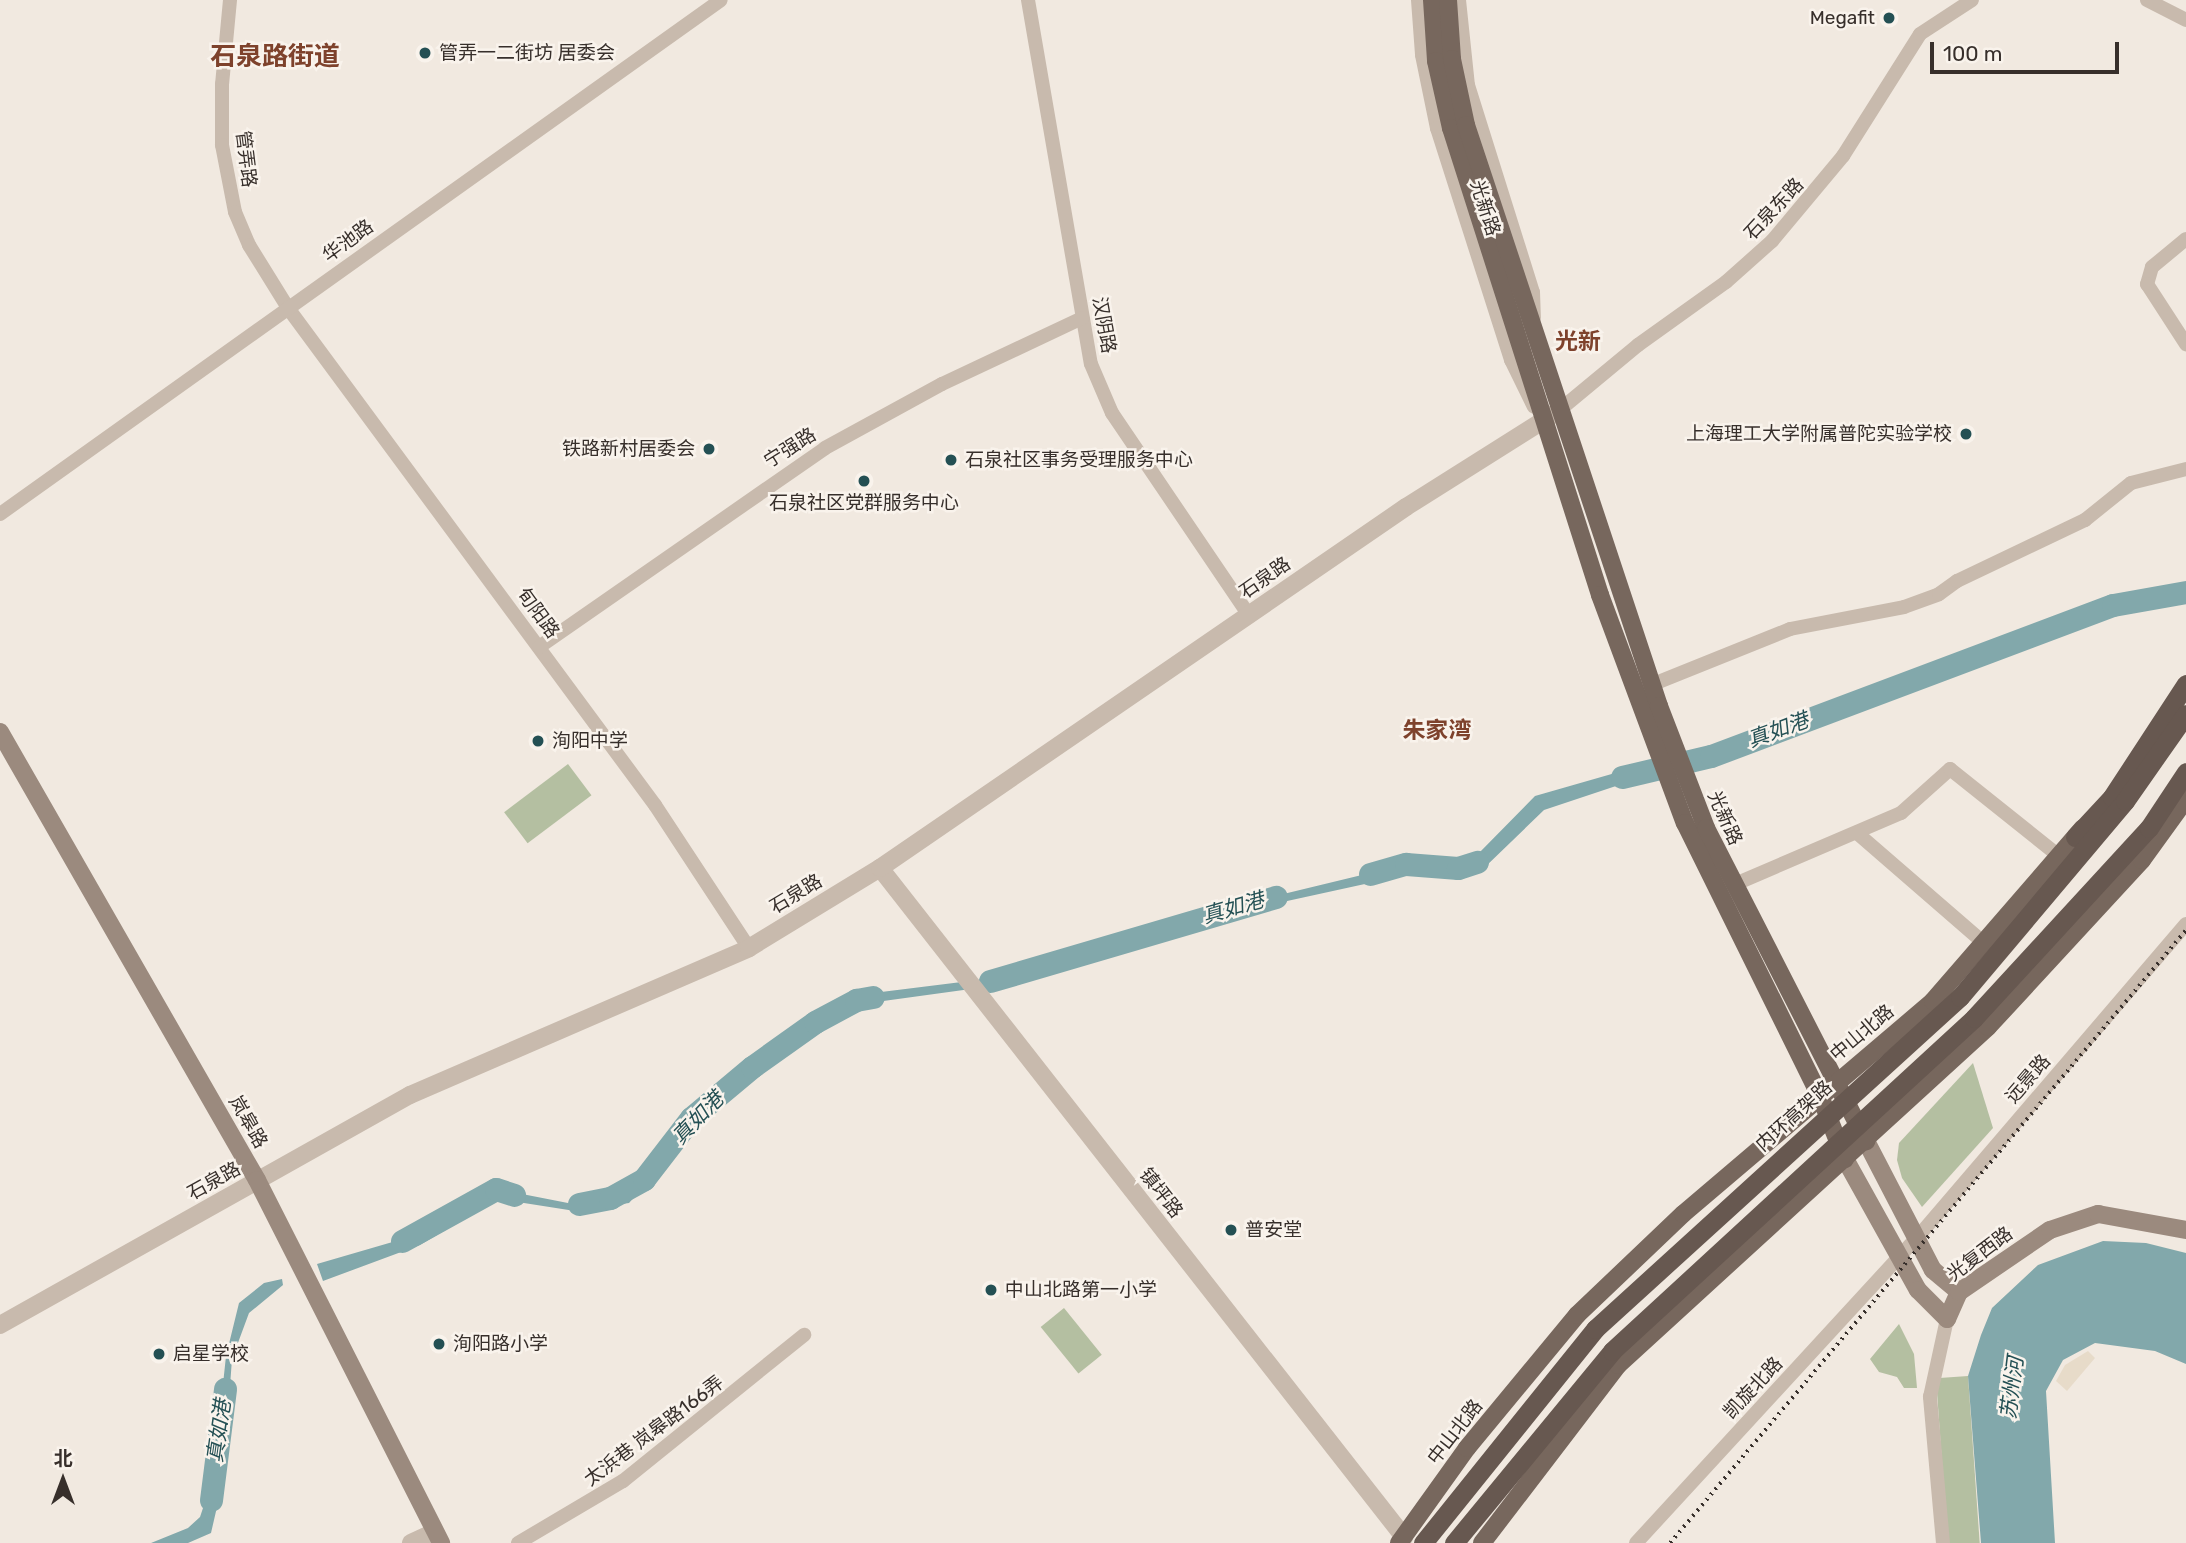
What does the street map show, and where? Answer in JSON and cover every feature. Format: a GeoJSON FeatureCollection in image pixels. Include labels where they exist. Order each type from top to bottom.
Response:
{"type":"FeatureCollection","features":[{"type":"Feature","properties":{"kind":"highway"},"geometry":{"type":"LineString","coordinates":[[2075,837],[2112,797],[2186,685]]}},
{"type":"Feature","properties":{"kind":"highway","name":"内环高架路"},"geometry":{"type":"LineString","coordinates":[[1409,1541],[1595,1329],[1960,997],[2125,801],[2186,714]]}},
{"type":"Feature","properties":{"kind":"highway"},"geometry":{"type":"LineString","coordinates":[[1454,1543],[1612,1351],[1974,1018],[2150,828],[2186,772]]}},
{"type":"Feature","properties":{"kind":"main road","name":"光新路"},"geometry":{"type":"LineString","coordinates":[[1432,0],[1442,93],[1503,262],[1534,323],[1651,685],[1651,709]]}},
{"type":"Feature","properties":{"kind":"main road","name":"光新路"},"geometry":{"type":"LineString","coordinates":[[1448,0],[1457,90],[1503,262],[1541,421],[1674,770],[1707,869],[1820,1096],[1845,1159],[1897,1258],[1917,1290],[1947,1319]]}},
{"type":"Feature","properties":{"kind":"main road","name":"中山北路"},"geometry":{"type":"LineString","coordinates":[[1409,1541],[1467,1448],[1577,1315],[1683,1213],[1933,1000],[2075,837],[2186,685]]}},
{"type":"Feature","properties":{"kind":"main road","name":"岚皋路"},"geometry":{"type":"LineString","coordinates":[[0,732],[252,1183],[347,1370],[428,1540]]}},
{"type":"Feature","properties":{"kind":"main road","name":"岚皋路"},"geometry":{"type":"LineString","coordinates":[[0,749],[252,1183]]}},
{"type":"Feature","properties":{"kind":"main road","name":"光新路"},"geometry":{"type":"LineString","coordinates":[[1674,770],[1916,1239],[1933,1270],[1959,1292]]}},
{"type":"Feature","properties":{"kind":"main road"},"geometry":{"type":"LineString","coordinates":[[1482,1543],[1618,1365],[1866,1141],[1997,1017],[2142,860],[2186,799]]}},
{"type":"Feature","properties":{"kind":"main road","name":"光复西路"},"geometry":{"type":"LineString","coordinates":[[1947,1319],[1959,1292],[2050,1230],[2098,1214],[2130,1217],[2186,1230]]}},
{"type":"Feature","properties":{"kind":"street","name":"管弄路"},"geometry":{"type":"LineString","coordinates":[[230,0],[222,84],[226,180],[249,245],[288,308]]}},
{"type":"Feature","properties":{"kind":"street","name":"华池路"},"geometry":{"type":"LineString","coordinates":[[0,514],[720,0]]}},
{"type":"Feature","properties":{"kind":"street","name":"汉阴路"},"geometry":{"type":"LineString","coordinates":[[1028,0],[1091,364],[1112,413],[1249,615]]}},
{"type":"Feature","properties":{"kind":"street","name":"光新路"},"geometry":{"type":"LineString","coordinates":[[1418,0],[1422,55],[1437,128],[1511,360],[1541,421]]}},
{"type":"Feature","properties":{"kind":"street","name":"光新路"},"geometry":{"type":"LineString","coordinates":[[1459,0],[1468,85],[1533,292],[1534,323]]}},
{"type":"Feature","properties":{"kind":"street","name":"石泉东路"},"geometry":{"type":"LineString","coordinates":[[1562,408],[1638,345],[1726,282],[1772,241],[1843,156],[1920,33],[1972,0]]}},
{"type":"Feature","properties":{"kind":"street"},"geometry":{"type":"LineString","coordinates":[[2147,0],[2186,20]]}},
{"type":"Feature","properties":{"kind":"street"},"geometry":{"type":"LineString","coordinates":[[2186,239],[2152,267],[2147,284],[2186,344]]}},
{"type":"Feature","properties":{"kind":"street","name":"旬阳路"},"geometry":{"type":"LineString","coordinates":[[288,308],[655,805],[749,948]]}},
{"type":"Feature","properties":{"kind":"street","name":"宁强路"},"geometry":{"type":"LineString","coordinates":[[539,647],[825,448],[942,384],[1082,318]]}},
{"type":"Feature","properties":{"kind":"street","name":"石泉路"},"geometry":{"type":"LineString","coordinates":[[0,1325],[410,1095],[749,948],[880,869],[1249,615],[1562,408]]}},
{"type":"Feature","properties":{"kind":"street"},"geometry":{"type":"LineString","coordinates":[[1651,685],[1790,629],[1904,607],[1939,594],[1957,581],[2085,520],[2131,483],[2186,469]]}},
{"type":"Feature","properties":{"kind":"street"},"geometry":{"type":"LineString","coordinates":[[1734,885],[1901,813],[1950,769],[2059,856]]}},
{"type":"Feature","properties":{"kind":"street"},"geometry":{"type":"LineString","coordinates":[[1857,833],[1983,942]]}},
{"type":"Feature","properties":{"kind":"street","name":"镇坪路"},"geometry":{"type":"LineString","coordinates":[[880,869],[1409,1541]]}},
{"type":"Feature","properties":{"kind":"street","name":"远景路"},"geometry":{"type":"LineString","coordinates":[[1897,1258],[2186,924]]}},
{"type":"Feature","properties":{"kind":"street","name":"凯旋北路"},"geometry":{"type":"LineString","coordinates":[[1636,1543],[1897,1258]]}},
{"type":"Feature","properties":{"kind":"street","name":"光复西路"},"geometry":{"type":"LineString","coordinates":[[1944,1543],[1930,1397],[1947,1319]]}},
{"type":"Feature","properties":{"kind":"street","name":"太浜巷 岚皋路166弄"},"geometry":{"type":"LineString","coordinates":[[518,1543],[623,1481],[804,1335]]}},
{"type":"Feature","properties":{"kind":"green space"},"geometry":{"type":"Polygon","coordinates":[[[568,764],[591,795],[528,843],[504,812],[568,764]]]}},
{"type":"Feature","properties":{"kind":"green space"},"geometry":{"type":"Polygon","coordinates":[[[1973,1063],[1993,1128],[1922,1207],[1902,1178],[1897,1160],[1899,1143],[1973,1063]]]}},
{"type":"Feature","properties":{"kind":"green space"},"geometry":{"type":"Polygon","coordinates":[[[1064,1308],[1102,1355],[1078,1374],[1041,1327],[1064,1308]]]}},
{"type":"Feature","properties":{"kind":"green space"},"geometry":{"type":"Polygon","coordinates":[[[1899,1324],[1914,1354],[1917,1388],[1904,1388],[1897,1377],[1879,1372],[1870,1359],[1899,1324]]]}},
{"type":"Feature","properties":{"kind":"green space"},"geometry":{"type":"Polygon","coordinates":[[[1968,1376],[1980,1543],[1948,1543],[1936,1378],[1968,1376]]]}},
{"type":"Feature","properties":{"kind":"shaded area"},"geometry":{"type":"Polygon","coordinates":[[[2088,1351],[2095,1358],[2067,1391],[2056,1381],[2065,1365],[2088,1351]]]}},
{"type":"Feature","properties":{"kind":"water"},"geometry":{"type":"Polygon","coordinates":[[[1650,763],[1655,773],[1544,810],[1484,868],[1459,877],[1406,875],[1246,910],[1021,982],[847,1006],[815,1022],[752,1067],[629,1203],[575,1211],[498,1199],[420,1245],[323,1281],[317,1264],[420,1234],[496,1189],[573,1204],[625,1196],[748,1063],[813,1018],[857,995],[1018,975],[1246,903],[1399,866],[1450,868],[1478,854],[1535,796],[1650,763]]]}},
{"type":"Feature","properties":{"kind":"water","name":"苏州河"},"geometry":{"type":"Polygon","coordinates":[[[2103,1241],[2146,1243],[2186,1253],[2186,1364],[2155,1351],[2095,1343],[2063,1360],[2046,1391],[2055,1543],[1981,1543],[1968,1376],[1981,1335],[1992,1308],[2038,1265],[2103,1241]]]}},
{"type":"Feature","properties":{"kind":"water"},"geometry":{"type":"Polygon","coordinates":[[[282,1279],[283,1285],[249,1313],[232,1359],[223,1481],[211,1533],[188,1543],[151,1543],[188,1528],[200,1517],[213,1478],[226,1356],[239,1303],[264,1283],[282,1279]]]}},
{"type":"Feature","properties":{"kind":"waterway","name":"真如港"},"geometry":{"type":"LineString","coordinates":[[1622,777],[1711,756],[2113,605],[2186,592]]}},
{"type":"Feature","properties":{"kind":"waterway","name":"真如港"},"geometry":{"type":"LineString","coordinates":[[1370,874],[1406,864],[1458,868],[1477,862]]}},
{"type":"Feature","properties":{"kind":"waterway","name":"真如港"},"geometry":{"type":"LineString","coordinates":[[990,981],[1276,897]]}},
{"type":"Feature","properties":{"kind":"waterway","name":"真如港"},"geometry":{"type":"LineString","coordinates":[[579,1204],[610,1198],[644,1179],[691,1118],[752,1067],[815,1022],[856,1000],[873,997]]}},
{"type":"Feature","properties":{"kind":"waterway","name":"真如港"},"geometry":{"type":"LineString","coordinates":[[402,1241],[496,1189],[514,1195]]}},
{"type":"Feature","properties":{"kind":"waterway","name":"真如港"},"geometry":{"type":"LineString","coordinates":[[211,1500],[225,1389]]}},
{"type":"Feature","properties":{"kind":"railway"},"geometry":{"type":"LineString","coordinates":[[1670,1543],[2186,930]]}},
{"type":"Feature","properties":{"kind":"place","name":"Megafit"},"geometry":{"type":"Point","coordinates":[1889,18]}},
{"type":"Feature","properties":{"kind":"place","name":"管弄一二街坊 居委会"},"geometry":{"type":"Point","coordinates":[425,53]}},
{"type":"Feature","properties":{"kind":"place","name":"上海理工大学附属普陀实验学校"},"geometry":{"type":"Point","coordinates":[1966,434]}},
{"type":"Feature","properties":{"kind":"place","name":"铁路新村居委会"},"geometry":{"type":"Point","coordinates":[709,449]}},
{"type":"Feature","properties":{"kind":"place","name":"石泉社区事务受理服务中心"},"geometry":{"type":"Point","coordinates":[951,460]}},
{"type":"Feature","properties":{"kind":"place","name":"石泉社区党群服务中心"},"geometry":{"type":"Point","coordinates":[864,481]}},
{"type":"Feature","properties":{"kind":"place","name":"洵阳中学"},"geometry":{"type":"Point","coordinates":[538,741]}},
{"type":"Feature","properties":{"kind":"place","name":"普安堂"},"geometry":{"type":"Point","coordinates":[1231,1230]}},
{"type":"Feature","properties":{"kind":"place","name":"中山北路第一小学"},"geometry":{"type":"Point","coordinates":[991,1290]}},
{"type":"Feature","properties":{"kind":"place","name":"洵阳路小学"},"geometry":{"type":"Point","coordinates":[439,1344]}},
{"type":"Feature","properties":{"kind":"place","name":"启星学校"},"geometry":{"type":"Point","coordinates":[159,1354]}},
{"type":"Feature","properties":{"kind":"district","name":"石泉路街道"},"geometry":{"type":"Point","coordinates":[275,57]}},
{"type":"Feature","properties":{"kind":"district","name":"光新"},"geometry":{"type":"Point","coordinates":[1578,341]}},
{"type":"Feature","properties":{"kind":"district","name":"朱家湾"},"geometry":{"type":"Point","coordinates":[1437,730]}}]}
